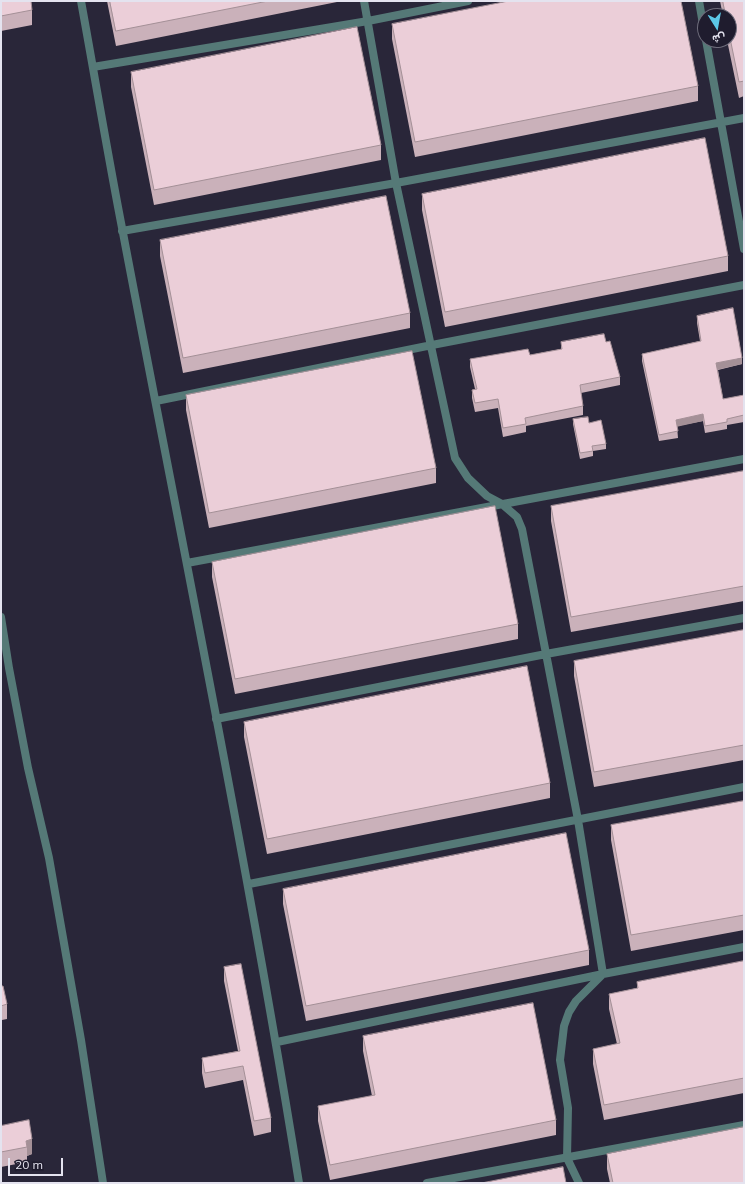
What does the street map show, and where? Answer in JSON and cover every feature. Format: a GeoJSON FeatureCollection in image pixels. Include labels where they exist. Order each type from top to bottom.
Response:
{"type":"FeatureCollection","features":[{"type":"Feature","properties":{"kind":"street"},"geometry":{"type":"LineString","coordinates":[[81,1],[122,231],[248,884],[299,1183]]}},
{"type":"Feature","properties":{"kind":"street"},"geometry":{"type":"LineString","coordinates":[[364,1],[396,183],[432,345],[455,458],[468,478],[487,496],[502,504],[517,517],[522,529],[578,820],[603,974]]}},
{"type":"Feature","properties":{"kind":"street"},"geometry":{"type":"LineString","coordinates":[[93,67],[368,21],[468,1]]}},
{"type":"Feature","properties":{"kind":"street"},"geometry":{"type":"LineString","coordinates":[[707,48],[744,249]]}},
{"type":"Feature","properties":{"kind":"street"},"geometry":{"type":"LineString","coordinates":[[122,231],[396,183],[744,118]]}},
{"type":"Feature","properties":{"kind":"street"},"geometry":{"type":"LineString","coordinates":[[156,401],[744,284]]}},
{"type":"Feature","properties":{"kind":"street"},"geometry":{"type":"LineString","coordinates":[[187,563],[744,459]]}},
{"type":"Feature","properties":{"kind":"street"},"geometry":{"type":"LineString","coordinates":[[1,617],[28,768],[50,866],[81,1040],[103,1183]]}},
{"type":"Feature","properties":{"kind":"street"},"geometry":{"type":"LineString","coordinates":[[216,719],[546,654],[744,618]]}},
{"type":"Feature","properties":{"kind":"street"},"geometry":{"type":"LineString","coordinates":[[248,884],[744,787]]}},
{"type":"Feature","properties":{"kind":"street"},"geometry":{"type":"LineString","coordinates":[[276,1042],[603,974],[744,947]]}},
{"type":"Feature","properties":{"kind":"street"},"geometry":{"type":"LineString","coordinates":[[579,1183],[567,1158],[568,1108],[560,1060],[564,1026],[570,1012],[576,1001],[603,974]]}},
{"type":"Feature","properties":{"kind":"street"},"geometry":{"type":"LineString","coordinates":[[427,1183],[744,1126]]}},
{"type":"Feature","properties":{"kind":"building"},"geometry":{"type":"Polygon","coordinates":[[[1,1],[31,1],[32,10],[1,16],[1,1]]]}},
{"type":"Feature","properties":{"kind":"building"},"geometry":{"type":"Polygon","coordinates":[[[110,1],[268,1],[116,31],[110,1]]]}},
{"type":"Feature","properties":{"kind":"building"},"geometry":{"type":"Polygon","coordinates":[[[509,1],[681,1],[698,86],[415,142],[392,24],[509,1]]]}},
{"type":"Feature","properties":{"kind":"building"},"geometry":{"type":"Polygon","coordinates":[[[723,1],[744,1],[744,81],[739,82],[732,48],[737,48],[737,8],[724,8],[723,1]]]}},
{"type":"Feature","properties":{"kind":"building"},"geometry":{"type":"Polygon","coordinates":[[[357,27],[381,145],[154,190],[131,72],[357,27]]]}},
{"type":"Feature","properties":{"kind":"building"},"geometry":{"type":"Polygon","coordinates":[[[705,138],[728,256],[445,312],[422,194],[705,138]]]}},
{"type":"Feature","properties":{"kind":"building"},"geometry":{"type":"Polygon","coordinates":[[[386,196],[410,313],[183,358],[160,240],[386,196]]]}},
{"type":"Feature","properties":{"kind":"building"},"geometry":{"type":"Polygon","coordinates":[[[733,308],[742,358],[716,363],[723,399],[744,395],[744,415],[727,419],[727,422],[705,426],[703,414],[676,420],[678,431],[659,435],[642,354],[701,341],[697,316],[733,308]]]}},
{"type":"Feature","properties":{"kind":"building"},"geometry":{"type":"Polygon","coordinates":[[[604,334],[606,342],[610,341],[620,377],[580,385],[583,406],[525,418],[526,424],[503,428],[498,399],[475,403],[472,390],[477,389],[470,359],[528,349],[530,355],[562,349],[561,342],[604,334]]]}},
{"type":"Feature","properties":{"kind":"building"},"geometry":{"type":"Polygon","coordinates":[[[412,351],[436,468],[209,513],[186,395],[412,351]]]}},
{"type":"Feature","properties":{"kind":"building"},"geometry":{"type":"Polygon","coordinates":[[[588,417],[589,423],[601,420],[606,444],[592,446],[593,451],[580,453],[573,419],[588,417]]]}},
{"type":"Feature","properties":{"kind":"building"},"geometry":{"type":"Polygon","coordinates":[[[744,471],[744,586],[571,617],[551,506],[744,471]]]}},
{"type":"Feature","properties":{"kind":"building"},"geometry":{"type":"Polygon","coordinates":[[[495,506],[518,624],[235,679],[212,562],[495,506]]]}},
{"type":"Feature","properties":{"kind":"building"},"geometry":{"type":"Polygon","coordinates":[[[744,630],[744,745],[594,772],[574,661],[744,630]]]}},
{"type":"Feature","properties":{"kind":"building"},"geometry":{"type":"Polygon","coordinates":[[[527,666],[550,783],[267,839],[244,722],[527,666]]]}},
{"type":"Feature","properties":{"kind":"building"},"geometry":{"type":"Polygon","coordinates":[[[744,801],[744,915],[631,935],[611,825],[744,801]]]}},
{"type":"Feature","properties":{"kind":"building"},"geometry":{"type":"Polygon","coordinates":[[[566,833],[589,950],[306,1006],[283,889],[566,833]]]}},
{"type":"Feature","properties":{"kind":"building"},"geometry":{"type":"Polygon","coordinates":[[[744,961],[744,1078],[604,1105],[593,1049],[620,1043],[609,994],[638,988],[637,982],[744,961]]]}},
{"type":"Feature","properties":{"kind":"building"},"geometry":{"type":"Polygon","coordinates":[[[241,964],[271,1118],[254,1121],[243,1066],[205,1073],[202,1058],[240,1051],[224,967],[241,964]]]}},
{"type":"Feature","properties":{"kind":"building"},"geometry":{"type":"Polygon","coordinates":[[[1,986],[3,986],[7,1004],[1,1006],[1,986]]]}},
{"type":"Feature","properties":{"kind":"building"},"geometry":{"type":"Polygon","coordinates":[[[533,1003],[556,1120],[330,1165],[318,1106],[375,1095],[363,1036],[533,1003]]]}},
{"type":"Feature","properties":{"kind":"building"},"geometry":{"type":"Polygon","coordinates":[[[29,1120],[32,1139],[26,1141],[27,1147],[1,1152],[1,1126],[29,1120]]]}},
{"type":"Feature","properties":{"kind":"building"},"geometry":{"type":"Polygon","coordinates":[[[744,1127],[744,1183],[613,1183],[607,1154],[744,1127]]]}},
{"type":"Feature","properties":{"kind":"building"},"geometry":{"type":"Polygon","coordinates":[[[563,1167],[566,1183],[482,1183],[563,1167]]]}}]}
